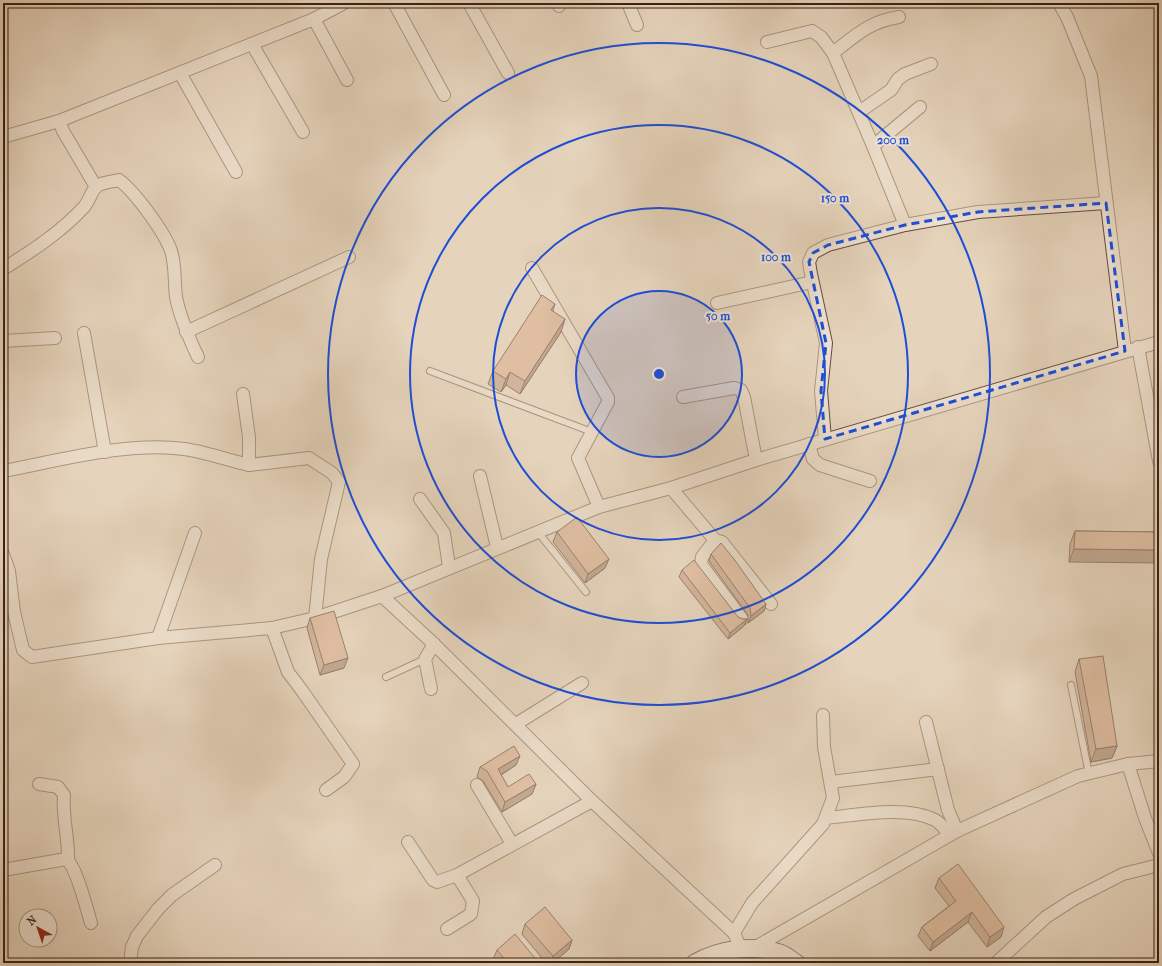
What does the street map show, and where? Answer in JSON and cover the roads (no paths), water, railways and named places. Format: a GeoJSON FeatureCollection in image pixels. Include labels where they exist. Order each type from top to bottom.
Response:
{"type":"FeatureCollection","features":[{"type":"Feature","properties":{"kind":"main road"},"geometry":{"type":"LineString","coordinates":[[695,963],[743,943],[781,953],[796,963]]}},
{"type":"Feature","properties":{"kind":"street"},"geometry":{"type":"LineString","coordinates":[[3,137],[59,121],[314,19],[344,3]]}},
{"type":"Feature","properties":{"kind":"street"},"geometry":{"type":"LineString","coordinates":[[394,3],[444,95]]}},
{"type":"Feature","properties":{"kind":"street"},"geometry":{"type":"LineString","coordinates":[[469,3],[508,73]]}},
{"type":"Feature","properties":{"kind":"street"},"geometry":{"type":"LineString","coordinates":[[628,3],[637,24]]}},
{"type":"Feature","properties":{"kind":"street"},"geometry":{"type":"LineString","coordinates":[[1059,3],[1067,17],[1091,76],[1125,351]]}},
{"type":"Feature","properties":{"kind":"street"},"geometry":{"type":"LineString","coordinates":[[833,53],[865,28],[885,19],[899,17]]}},
{"type":"Feature","properties":{"kind":"street"},"geometry":{"type":"LineString","coordinates":[[314,19],[347,80]]}},
{"type":"Feature","properties":{"kind":"street"},"geometry":{"type":"LineString","coordinates":[[767,42],[812,31],[821,37],[833,53],[874,146],[905,225]]}},
{"type":"Feature","properties":{"kind":"street"},"geometry":{"type":"LineString","coordinates":[[252,44],[303,132]]}},
{"type":"Feature","properties":{"kind":"street"},"geometry":{"type":"LineString","coordinates":[[859,112],[891,90],[898,79],[905,74],[932,64]]}},
{"type":"Feature","properties":{"kind":"street"},"geometry":{"type":"LineString","coordinates":[[180,73],[236,172]]}},
{"type":"Feature","properties":{"kind":"street"},"geometry":{"type":"LineString","coordinates":[[874,146],[920,107]]}},
{"type":"Feature","properties":{"kind":"street"},"geometry":{"type":"LineString","coordinates":[[59,121],[63,131],[96,187]]}},
{"type":"Feature","properties":{"kind":"street"},"geometry":{"type":"LineString","coordinates":[[3,269],[50,238],[72,220],[86,205],[96,187],[119,180],[128,186],[158,227],[170,249],[177,298],[186,332],[198,357]]}},
{"type":"Feature","properties":{"kind":"street"},"geometry":{"type":"LineString","coordinates":[[825,440],[821,391],[826,343],[809,262],[813,253],[828,245],[905,225],[978,212],[1106,203]]}},
{"type":"Feature","properties":{"kind":"street"},"geometry":{"type":"LineString","coordinates":[[186,332],[349,257]]}},
{"type":"Feature","properties":{"kind":"street"},"geometry":{"type":"LineString","coordinates":[[532,268],[608,398],[608,402],[578,458],[599,507]]}},
{"type":"Feature","properties":{"kind":"street"},"geometry":{"type":"LineString","coordinates":[[717,303],[812,282]]}},
{"type":"Feature","properties":{"kind":"street"},"geometry":{"type":"LineString","coordinates":[[84,334],[105,452]]}},
{"type":"Feature","properties":{"kind":"street"},"geometry":{"type":"LineString","coordinates":[[3,341],[55,338]]}},
{"type":"Feature","properties":{"kind":"street"},"geometry":{"type":"LineString","coordinates":[[3,554],[9,572],[14,612],[23,650],[32,657],[158,638],[272,628],[315,618],[382,596],[497,547],[599,507],[672,488],[809,444],[1159,342]]}},
{"type":"Feature","properties":{"kind":"street"},"geometry":{"type":"LineString","coordinates":[[1138,347],[1159,460]]}},
{"type":"Feature","properties":{"kind":"street"},"geometry":{"type":"LineString","coordinates":[[683,397],[734,388],[741,390],[744,397],[756,460]]}},
{"type":"Feature","properties":{"kind":"street"},"geometry":{"type":"LineString","coordinates":[[243,394],[249,437],[250,465]]}},
{"type":"Feature","properties":{"kind":"street"},"geometry":{"type":"LineString","coordinates":[[809,444],[813,459],[820,465],[870,480]]}},
{"type":"Feature","properties":{"kind":"street"},"geometry":{"type":"LineString","coordinates":[[3,471],[105,452],[137,448],[184,449],[250,465],[309,458],[332,473],[339,482],[321,559],[315,618]]}},
{"type":"Feature","properties":{"kind":"street"},"geometry":{"type":"LineString","coordinates":[[480,476],[497,547]]}},
{"type":"Feature","properties":{"kind":"street"},"geometry":{"type":"LineString","coordinates":[[672,488],[715,540],[722,542],[771,604]]}},
{"type":"Feature","properties":{"kind":"street"},"geometry":{"type":"LineString","coordinates":[[420,499],[444,532],[449,568]]}},
{"type":"Feature","properties":{"kind":"street"},"geometry":{"type":"LineString","coordinates":[[158,638],[195,533]]}},
{"type":"Feature","properties":{"kind":"street"},"geometry":{"type":"LineString","coordinates":[[715,540],[702,557],[701,564],[742,619]]}},
{"type":"Feature","properties":{"kind":"street"},"geometry":{"type":"LineString","coordinates":[[382,596],[434,644],[592,800],[743,943]]}},
{"type":"Feature","properties":{"kind":"street"},"geometry":{"type":"LineString","coordinates":[[272,628],[294,681],[353,764],[344,777],[326,790]]}},
{"type":"Feature","properties":{"kind":"street"},"geometry":{"type":"LineString","coordinates":[[431,689],[425,659],[434,644]]}},
{"type":"Feature","properties":{"kind":"street"},"geometry":{"type":"LineString","coordinates":[[516,724],[582,683]]}},
{"type":"Feature","properties":{"kind":"street"},"geometry":{"type":"LineString","coordinates":[[743,943],[752,903],[824,824],[833,798],[824,747],[823,715]]}},
{"type":"Feature","properties":{"kind":"street"},"geometry":{"type":"LineString","coordinates":[[926,722],[954,833]]}},
{"type":"Feature","properties":{"kind":"street"},"geometry":{"type":"LineString","coordinates":[[743,943],[954,833],[1078,776],[1128,764],[1159,761]]}},
{"type":"Feature","properties":{"kind":"street"},"geometry":{"type":"LineString","coordinates":[[1128,764],[1145,818],[1159,853]]}},
{"type":"Feature","properties":{"kind":"street"},"geometry":{"type":"LineString","coordinates":[[831,782],[938,769]]}},
{"type":"Feature","properties":{"kind":"street"},"geometry":{"type":"LineString","coordinates":[[39,784],[58,787],[64,795],[63,810],[69,851],[68,861],[74,871],[91,923]]}},
{"type":"Feature","properties":{"kind":"street"},"geometry":{"type":"LineString","coordinates":[[476,785],[512,844]]}},
{"type":"Feature","properties":{"kind":"street"},"geometry":{"type":"LineString","coordinates":[[408,842],[435,882],[437,882],[457,875],[592,800]]}},
{"type":"Feature","properties":{"kind":"street"},"geometry":{"type":"LineString","coordinates":[[826,818],[889,813],[917,813],[936,820],[954,833]]}},
{"type":"Feature","properties":{"kind":"street"},"geometry":{"type":"LineString","coordinates":[[3,870],[66,859],[68,861]]}},
{"type":"Feature","properties":{"kind":"street"},"geometry":{"type":"LineString","coordinates":[[130,963],[132,947],[137,936],[158,909],[172,895],[215,865]]}},
{"type":"Feature","properties":{"kind":"street"},"geometry":{"type":"LineString","coordinates":[[996,963],[1046,917],[1074,899],[1123,874],[1159,865]]}},
{"type":"Feature","properties":{"kind":"street"},"geometry":{"type":"LineString","coordinates":[[447,929],[471,914],[473,901],[457,875]]}},
{"type":"Feature","properties":{"kind":"lane"},"geometry":{"type":"LineString","coordinates":[[430,371],[592,432]]}},
{"type":"Feature","properties":{"kind":"lane"},"geometry":{"type":"LineString","coordinates":[[538,531],[586,592]]}},
{"type":"Feature","properties":{"kind":"lane"},"geometry":{"type":"LineString","coordinates":[[386,677],[425,659]]}},
{"type":"Feature","properties":{"kind":"lane"},"geometry":{"type":"LineString","coordinates":[[1071,685],[1089,774]]}}]}
